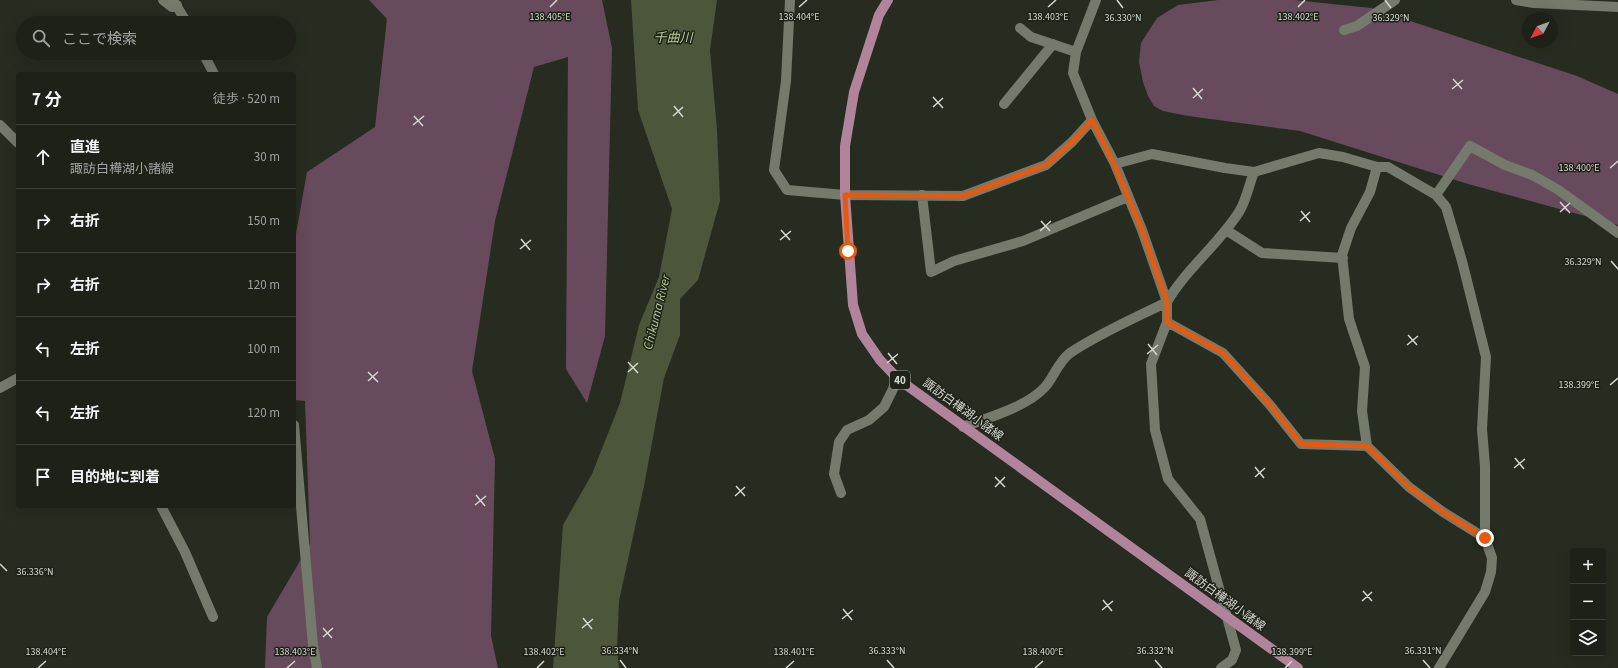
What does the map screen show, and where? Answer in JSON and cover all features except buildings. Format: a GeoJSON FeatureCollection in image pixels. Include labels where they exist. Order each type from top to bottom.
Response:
{"type":"FeatureCollection","features":[{"type":"Feature","properties":{"kind":"main road","name":"諏訪白樺湖小諸線"},"geometry":{"type":"LineString","coordinates":[[888,0],[879,15],[854,92],[845,146],[845,195],[853,305],[862,334],[880,360],[898,379],[1298,668]]}},
{"type":"Feature","properties":{"kind":"street"},"geometry":{"type":"LineString","coordinates":[[162,0],[172,7],[175,3],[183,16]]}},
{"type":"Feature","properties":{"kind":"street"},"geometry":{"type":"LineString","coordinates":[[790,0],[786,81],[774,170],[787,190],[845,195],[963,196],[1046,165],[1072,142],[1092,120]]}},
{"type":"Feature","properties":{"kind":"street"},"geometry":{"type":"LineString","coordinates":[[1096,0],[1076,52],[1073,73],[1092,120],[1114,164],[1142,230],[1167,302],[1167,322],[1151,364],[1155,430],[1168,479],[1200,518],[1236,650],[1232,660],[1222,668]]}},
{"type":"Feature","properties":{"kind":"street"},"geometry":{"type":"LineString","coordinates":[[1344,30],[1357,26],[1395,0]]}},
{"type":"Feature","properties":{"kind":"street"},"geometry":{"type":"LineString","coordinates":[[1516,0],[1534,3],[1618,7]]}},
{"type":"Feature","properties":{"kind":"street"},"geometry":{"type":"LineString","coordinates":[[1020,28],[1031,36],[1076,52]]}},
{"type":"Feature","properties":{"kind":"street"},"geometry":{"type":"LineString","coordinates":[[1004,104],[1053,44]]}},
{"type":"Feature","properties":{"kind":"street"},"geometry":{"type":"LineString","coordinates":[[207,60],[213,72]]}},
{"type":"Feature","properties":{"kind":"street"},"geometry":{"type":"LineString","coordinates":[[0,125],[16,141]]}},
{"type":"Feature","properties":{"kind":"street"},"geometry":{"type":"LineString","coordinates":[[1436,195],[1470,146],[1505,165],[1532,175],[1557,189],[1618,233]]}},
{"type":"Feature","properties":{"kind":"street"},"geometry":{"type":"LineString","coordinates":[[1114,164],[1152,154],[1254,172],[1320,153],[1343,156],[1377,167],[1388,167],[1436,195],[1446,207],[1462,261],[1486,357],[1482,429],[1485,466],[1485,538],[1492,558],[1491,572],[1484,592],[1438,668]]}},
{"type":"Feature","properties":{"kind":"street"},"geometry":{"type":"LineString","coordinates":[[1377,167],[1370,192],[1351,228],[1343,258],[1349,319],[1365,367],[1362,411],[1367,446],[1409,487],[1443,512],[1485,538]]}},
{"type":"Feature","properties":{"kind":"street"},"geometry":{"type":"LineString","coordinates":[[963,427],[1033,398],[1045,387],[1055,370],[1068,355],[1087,343],[1167,302],[1174,290],[1226,230],[1240,210],[1254,172]]}},
{"type":"Feature","properties":{"kind":"street"},"geometry":{"type":"LineString","coordinates":[[922,195],[930,272],[954,261],[1022,241],[1128,197]]}},
{"type":"Feature","properties":{"kind":"street"},"geometry":{"type":"LineString","coordinates":[[1226,230],[1262,254],[1343,258]]}},
{"type":"Feature","properties":{"kind":"street"},"geometry":{"type":"LineString","coordinates":[[1167,322],[1223,353],[1270,405],[1301,444],[1367,446]]}},
{"type":"Feature","properties":{"kind":"street"},"geometry":{"type":"LineString","coordinates":[[0,388],[16,379]]}},
{"type":"Feature","properties":{"kind":"street"},"geometry":{"type":"LineString","coordinates":[[840,493],[834,474],[839,442],[847,430],[869,420],[884,407],[898,379]]}},
{"type":"Feature","properties":{"kind":"street"},"geometry":{"type":"LineString","coordinates":[[296,448],[313,645],[317,668]]}},
{"type":"Feature","properties":{"kind":"street"},"geometry":{"type":"LineString","coordinates":[[162,508],[185,552],[214,617]]}},
{"type":"Feature","properties":{"kind":"shaded area"},"geometry":{"type":"Polygon","coordinates":[[[369,0],[602,0],[612,48],[605,336],[587,403],[566,369],[568,57],[534,67],[495,221],[472,371],[495,459],[491,636],[498,668],[265,668],[267,617],[310,544],[305,401],[296,400],[296,234],[307,172],[375,127],[387,19],[369,0]]]}},
{"type":"Feature","properties":{"kind":"shaded area"},"geometry":{"type":"Polygon","coordinates":[[[1218,0],[1294,0],[1371,8],[1577,76],[1618,94],[1618,225],[1468,184],[1300,131],[1188,116],[1163,111],[1154,106],[1148,96],[1143,82],[1139,62],[1141,43],[1157,18],[1178,5],[1218,0]]]}},
{"type":"Feature","properties":{"kind":"water","name":"千曲川"},"geometry":{"type":"Polygon","coordinates":[[[631,0],[717,0],[710,50],[717,130],[720,201],[698,280],[680,299],[680,335],[664,378],[644,486],[619,601],[617,650],[619,668],[553,668],[563,525],[592,474],[620,403],[639,325],[659,277],[672,209],[638,110],[631,0]]]}},
{"type":"Feature","properties":{"kind":"route"},"geometry":{"type":"LineString","coordinates":[[848,251],[845,195],[963,196],[984,190],[1046,165],[1072,142],[1092,120],[1114,164],[1142,230],[1167,302],[1167,322],[1223,353],[1270,405],[1301,444],[1367,446],[1409,487],[1443,512],[1485,538]]}},
{"type":"Feature","properties":{"kind":"water label","name":"Chikuma River"},"geometry":{"type":"Point","coordinates":[657,312]}}]}
